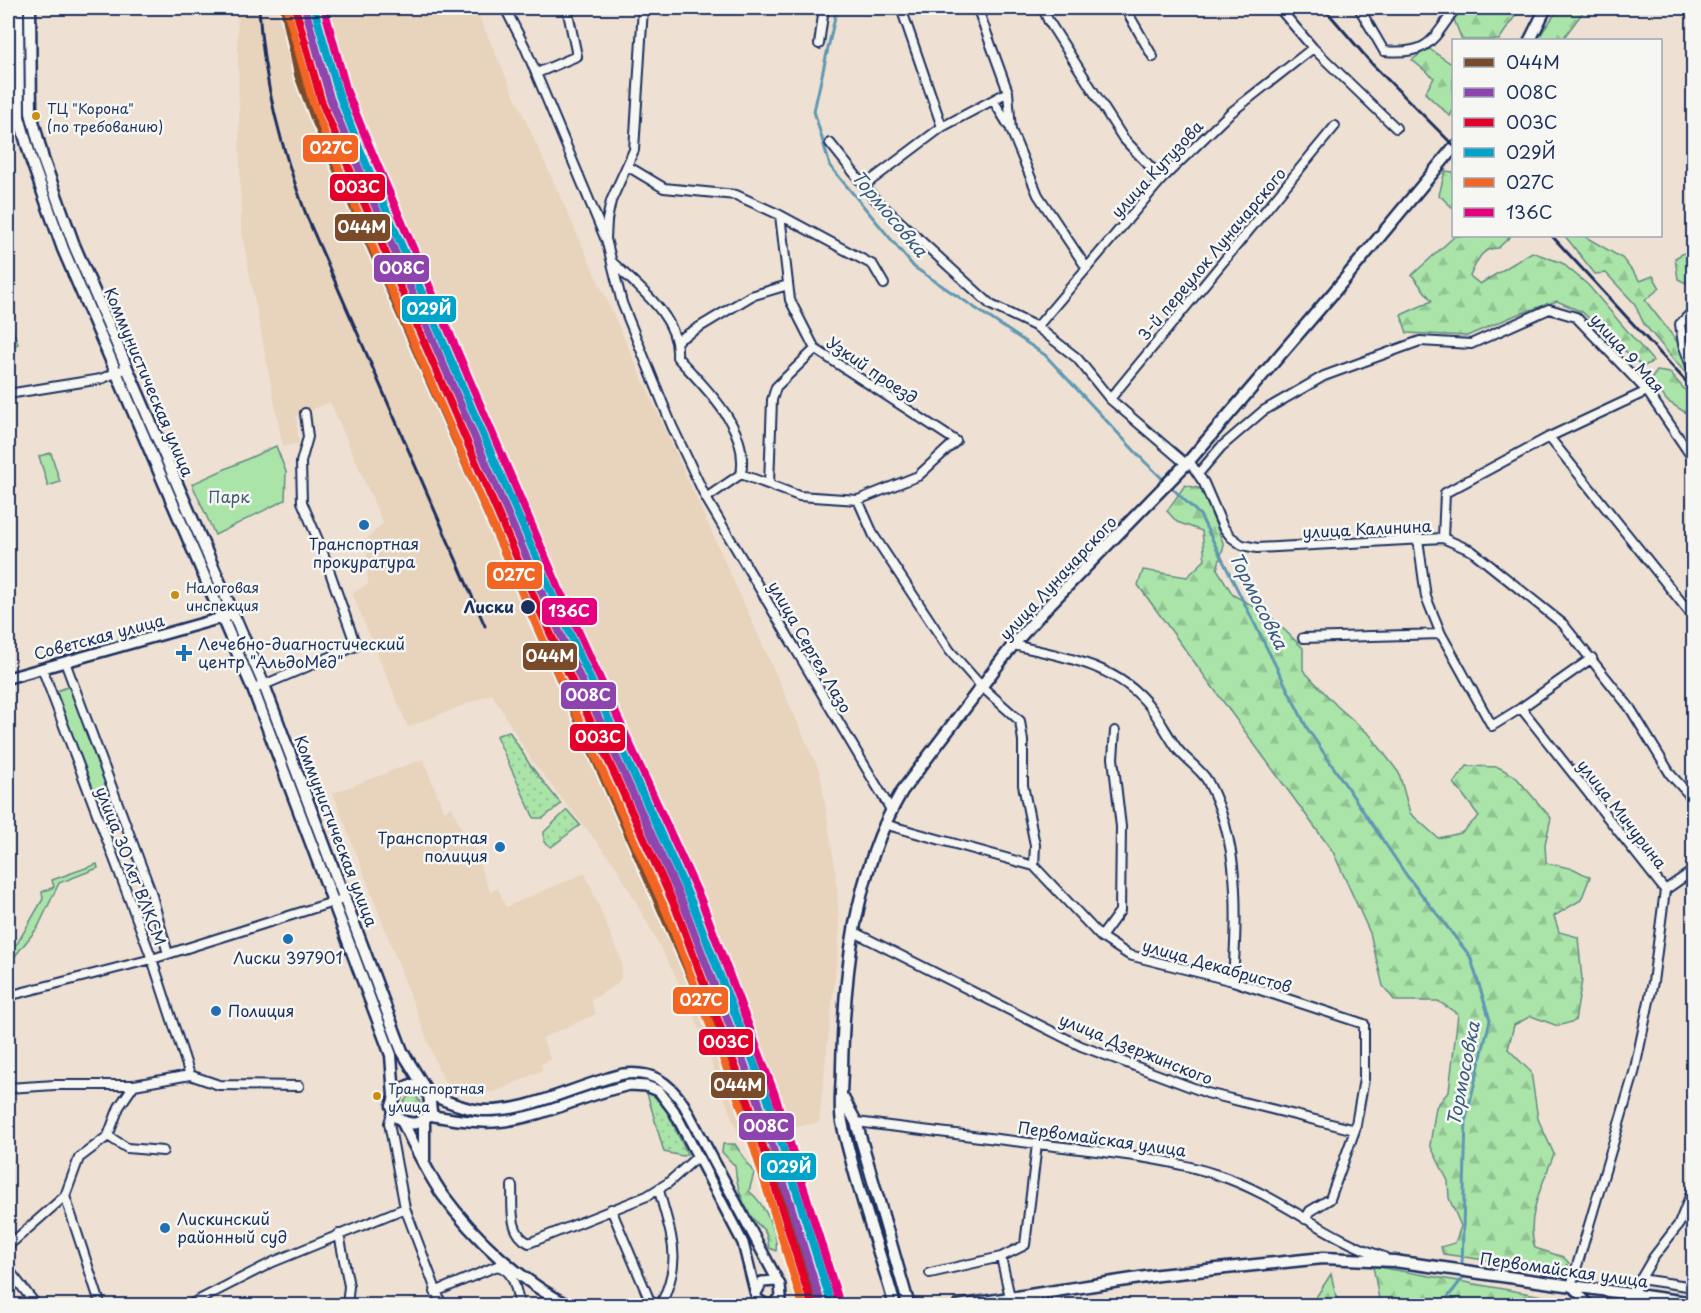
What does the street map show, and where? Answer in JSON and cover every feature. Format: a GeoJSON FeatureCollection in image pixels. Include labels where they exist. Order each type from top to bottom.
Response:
{"type":"FeatureCollection","features":[{"type":"Feature","properties":{"kind":"main road","name":"Коммунистическая улица"},"geometry":{"type":"LineString","coordinates":[[18,8],[19,117],[32,162],[63,249],[253,689],[391,1055],[394,1096]]}},
{"type":"Feature","properties":{"kind":"main road","name":"Коммунистическая улица"},"geometry":{"type":"LineString","coordinates":[[30,8],[31,113],[43,159],[74,245],[264,685],[402,1051],[427,1092]]}},
{"type":"Feature","properties":{"kind":"main road"},"geometry":{"type":"LineString","coordinates":[[1530,39],[1546,8]]}},
{"type":"Feature","properties":{"kind":"main road","name":"улица Луначарского"},"geometry":{"type":"LineString","coordinates":[[895,1305],[842,1120],[843,1032],[854,932],[869,866],[884,824],[891,810],[1013,645],[1187,462],[1452,150]]}},
{"type":"Feature","properties":{"kind":"main road"},"geometry":{"type":"LineString","coordinates":[[424,1166],[427,1117],[432,1103],[427,1092],[416,1085],[406,1085],[394,1096],[393,1110],[402,1121],[424,1166],[442,1194],[497,1256],[530,1282],[569,1305]]}},
{"type":"Feature","properties":{"kind":"main road"},"geometry":{"type":"LineString","coordinates":[[842,1095],[856,1122],[909,1305]]}},
{"type":"Feature","properties":{"kind":"main road"},"geometry":{"type":"LineString","coordinates":[[402,1121],[411,1124],[427,1117]]}},
{"type":"Feature","properties":{"kind":"main road"},"geometry":{"type":"LineString","coordinates":[[842,1120],[856,1122]]}},
{"type":"Feature","properties":{"kind":"main road","name":"Первомайская улица"},"geometry":{"type":"LineString","coordinates":[[990,1305],[1159,1275],[1323,1258],[1394,1261],[1694,1303]]}},
{"type":"Feature","properties":{"kind":"main road","name":"Первомайская улица"},"geometry":{"type":"LineString","coordinates":[[958,1305],[1011,1302]]}},
{"type":"Feature","properties":{"kind":"street"},"geometry":{"type":"LineString","coordinates":[[505,8],[537,73],[594,217],[606,239]]}},
{"type":"Feature","properties":{"kind":"street"},"geometry":{"type":"LineString","coordinates":[[537,73],[578,56],[567,8]]}},
{"type":"Feature","properties":{"kind":"street"},"geometry":{"type":"LineString","coordinates":[[606,239],[611,201],[629,167],[637,132],[643,8]]}},
{"type":"Feature","properties":{"kind":"street"},"geometry":{"type":"LineString","coordinates":[[819,44],[824,8]]}},
{"type":"Feature","properties":{"kind":"street"},"geometry":{"type":"LineString","coordinates":[[901,8],[942,127]]}},
{"type":"Feature","properties":{"kind":"street"},"geometry":{"type":"LineString","coordinates":[[981,8],[980,15],[1008,92],[1011,130]]}},
{"type":"Feature","properties":{"kind":"street"},"geometry":{"type":"LineString","coordinates":[[1044,8],[1048,20],[1124,138],[1162,179]]}},
{"type":"Feature","properties":{"kind":"street"},"geometry":{"type":"LineString","coordinates":[[1125,8],[1154,57]]}},
{"type":"Feature","properties":{"kind":"street"},"geometry":{"type":"LineString","coordinates":[[1279,8],[1313,48],[1396,128]]}},
{"type":"Feature","properties":{"kind":"street"},"geometry":{"type":"LineString","coordinates":[[1359,8],[1384,51],[1406,53],[1425,48],[1456,8]]}},
{"type":"Feature","properties":{"kind":"street","name":"улица Кутузова"},"geometry":{"type":"LineString","coordinates":[[1037,327],[1162,179],[1229,114],[1313,48]]}},
{"type":"Feature","properties":{"kind":"street"},"geometry":{"type":"LineString","coordinates":[[865,185],[942,127],[1008,92]]}},
{"type":"Feature","properties":{"kind":"street"},"geometry":{"type":"LineString","coordinates":[[993,100],[1011,130],[1038,195],[1086,267]]}},
{"type":"Feature","properties":{"kind":"street"},"geometry":{"type":"LineString","coordinates":[[8,120],[19,117]]}},
{"type":"Feature","properties":{"kind":"street","name":"3-й переулок Луначарского"},"geometry":{"type":"LineString","coordinates":[[1110,399],[1335,126]]}},
{"type":"Feature","properties":{"kind":"street","name":"улица Калинина"},"geometry":{"type":"LineString","coordinates":[[830,143],[874,198],[991,305],[1037,327],[1077,358],[1110,399],[1187,462],[1198,474],[1223,527],[1231,537],[1242,545],[1268,548],[1443,538],[1472,551],[1563,624],[1630,708],[1671,775],[1694,800]]}},
{"type":"Feature","properties":{"kind":"street"},"geometry":{"type":"LineString","coordinates":[[629,167],[664,188],[736,195],[780,215],[873,265],[884,284]]}},
{"type":"Feature","properties":{"kind":"street","name":"Узкий проезд"},"geometry":{"type":"LineString","coordinates":[[780,215],[790,300],[815,349],[956,441],[918,476],[858,500]]}},
{"type":"Feature","properties":{"kind":"street","name":"улица Сергея Лазо"},"geometry":{"type":"LineString","coordinates":[[606,239],[622,303],[706,498],[891,810]]}},
{"type":"Feature","properties":{"kind":"street"},"geometry":{"type":"LineString","coordinates":[[610,261],[655,303],[678,340],[677,357],[712,396],[736,433],[743,463],[741,474],[706,498]]}},
{"type":"Feature","properties":{"kind":"street"},"geometry":{"type":"LineString","coordinates":[[678,340],[751,296],[788,285]]}},
{"type":"Feature","properties":{"kind":"street","name":"улица 9 Мая"},"geometry":{"type":"LineString","coordinates":[[1198,474],[1221,447],[1263,411],[1324,376],[1420,341],[1471,344],[1549,309],[1576,317],[1647,391],[1694,460]]}},
{"type":"Feature","properties":{"kind":"street"},"geometry":{"type":"LineString","coordinates":[[1694,310],[1680,324],[1683,344],[1694,374]]}},
{"type":"Feature","properties":{"kind":"street"},"geometry":{"type":"LineString","coordinates":[[768,484],[772,400],[776,387],[815,349]]}},
{"type":"Feature","properties":{"kind":"street"},"geometry":{"type":"LineString","coordinates":[[8,394],[95,380],[127,368]]}},
{"type":"Feature","properties":{"kind":"street"},"geometry":{"type":"LineString","coordinates":[[1443,538],[1445,493],[1549,437],[1647,391]]}},
{"type":"Feature","properties":{"kind":"street"},"geometry":{"type":"LineString","coordinates":[[253,689],[356,646],[321,547],[302,502],[302,462],[308,437],[305,413]]}},
{"type":"Feature","properties":{"kind":"street"},"geometry":{"type":"LineString","coordinates":[[1549,437],[1694,618]]}},
{"type":"Feature","properties":{"kind":"street"},"geometry":{"type":"LineString","coordinates":[[741,474],[800,496],[858,500],[874,536],[950,651],[981,686],[1020,722],[1023,741],[1023,784],[1035,845],[1034,866],[884,824]]}},
{"type":"Feature","properties":{"kind":"street"},"geometry":{"type":"LineString","coordinates":[[1418,539],[1426,597],[1441,634],[1492,726],[1592,658]]}},
{"type":"Feature","properties":{"kind":"street","name":"Советская улица"},"geometry":{"type":"LineString","coordinates":[[8,678],[234,614]]}},
{"type":"Feature","properties":{"kind":"street"},"geometry":{"type":"LineString","coordinates":[[1303,638],[1441,634]]}},
{"type":"Feature","properties":{"kind":"street"},"geometry":{"type":"LineString","coordinates":[[1013,645],[1076,660],[1117,676],[1150,706],[1177,749],[1206,779],[1231,846],[1236,920],[1233,981]]}},
{"type":"Feature","properties":{"kind":"street","name":"улица 30 лет ВЛКСМ"},"geometry":{"type":"LineString","coordinates":[[65,662],[151,892],[168,954]]}},
{"type":"Feature","properties":{"kind":"street","name":"улица 30 лет ВЛКСМ"},"geometry":{"type":"LineString","coordinates":[[42,668],[152,959],[189,1075]]}},
{"type":"Feature","properties":{"kind":"street","name":"улица Мичурина"},"geometry":{"type":"LineString","coordinates":[[1521,708],[1665,890],[1653,982],[1634,1074],[1571,1286]]}},
{"type":"Feature","properties":{"kind":"street"},"geometry":{"type":"LineString","coordinates":[[1101,937],[1120,911],[1121,827],[1113,758],[1115,731]]}},
{"type":"Feature","properties":{"kind":"street","name":"улица Декабристов"},"geometry":{"type":"LineString","coordinates":[[1034,866],[1101,937],[1129,955],[1233,981],[1364,1024],[1364,1079],[1355,1130]]}},
{"type":"Feature","properties":{"kind":"street"},"geometry":{"type":"LineString","coordinates":[[1665,890],[1694,870]]}},
{"type":"Feature","properties":{"kind":"street"},"geometry":{"type":"LineString","coordinates":[[8,996],[152,959],[346,898]]}},
{"type":"Feature","properties":{"kind":"street","name":"улица Дзержинского"},"geometry":{"type":"LineString","coordinates":[[854,932],[1081,1046],[1207,1093],[1355,1130]]}},
{"type":"Feature","properties":{"kind":"street"},"geometry":{"type":"LineString","coordinates":[[427,1092],[468,1108],[494,1110],[524,1104],[623,1074],[639,1073],[661,1079],[673,1088],[684,1105],[780,1285],[781,1297],[770,1305],[760,1302],[743,1243],[698,1156],[664,1096],[646,1086],[616,1088],[527,1115],[495,1122],[427,1117]]}},
{"type":"Feature","properties":{"kind":"street"},"geometry":{"type":"LineString","coordinates":[[8,1088],[55,1085],[134,1085],[189,1075],[219,1085],[299,1086]]}},
{"type":"Feature","properties":{"kind":"street"},"geometry":{"type":"LineString","coordinates":[[8,1246],[66,1192],[79,1158],[108,1136],[119,1107],[134,1085]]}},
{"type":"Feature","properties":{"kind":"street"},"geometry":{"type":"LineString","coordinates":[[393,1110],[389,1123],[405,1208],[435,1292],[442,1305]]}},
{"type":"Feature","properties":{"kind":"street","name":"Первомайская улица"},"geometry":{"type":"LineString","coordinates":[[856,1122],[1161,1160],[1188,1166],[1224,1177],[1261,1193],[1340,1240],[1394,1261]]}},
{"type":"Feature","properties":{"kind":"street"},"geometry":{"type":"LineString","coordinates":[[1305,1219],[1310,1211],[1330,1199],[1355,1130]]}},
{"type":"Feature","properties":{"kind":"street"},"geometry":{"type":"LineString","coordinates":[[108,1136],[127,1148],[163,1151]]}},
{"type":"Feature","properties":{"kind":"street"},"geometry":{"type":"LineString","coordinates":[[930,1274],[1001,1257],[1025,1245],[1037,1144]]}},
{"type":"Feature","properties":{"kind":"street"},"geometry":{"type":"LineString","coordinates":[[512,1186],[514,1228],[518,1236],[529,1243],[658,1190],[698,1156]]}},
{"type":"Feature","properties":{"kind":"street"},"geometry":{"type":"LineString","coordinates":[[1632,1294],[1679,1224],[1694,1186]]}},
{"type":"Feature","properties":{"kind":"street"},"geometry":{"type":"LineString","coordinates":[[658,1190],[675,1255],[671,1280],[660,1305]]}},
{"type":"Feature","properties":{"kind":"street"},"geometry":{"type":"LineString","coordinates":[[66,1192],[101,1305]]}},
{"type":"Feature","properties":{"kind":"street"},"geometry":{"type":"LineString","coordinates":[[187,1305],[273,1262],[405,1208]]}},
{"type":"Feature","properties":{"kind":"street"},"geometry":{"type":"LineString","coordinates":[[611,1209],[652,1305]]}},
{"type":"Feature","properties":{"kind":"street"},"geometry":{"type":"LineString","coordinates":[[339,1234],[349,1286],[347,1305]]}},
{"type":"Feature","properties":{"kind":"street"},"geometry":{"type":"LineString","coordinates":[[1001,1257],[1011,1302]]}},
{"type":"Feature","properties":{"kind":"street"},"geometry":{"type":"LineString","coordinates":[[435,1292],[496,1266],[503,1268],[512,1276],[519,1302]]}},
{"type":"Feature","properties":{"kind":"street"},"geometry":{"type":"LineString","coordinates":[[8,1269],[37,1305]]}},
{"type":"Feature","properties":{"kind":"street"},"geometry":{"type":"LineString","coordinates":[[1640,1279],[1694,1287]]}},
{"type":"Feature","properties":{"kind":"street"},"geometry":{"type":"LineString","coordinates":[[756,1293],[762,1282],[776,1281]]}},
{"type":"Feature","properties":{"kind":"street"},"geometry":{"type":"LineString","coordinates":[[1571,1286],[1591,1305]]}},
{"type":"Feature","properties":{"kind":"shaded area"},"geometry":{"type":"Polygon","coordinates":[[[237,8],[475,8],[820,772],[835,868],[840,929],[819,1123],[738,1134],[688,1000],[648,924],[615,865],[532,761],[492,694],[408,727],[352,593],[368,584],[367,539],[383,523],[330,402],[296,417],[299,443],[283,447],[241,229],[237,8]]]}},
{"type":"Feature","properties":{"kind":"shaded area"},"geometry":{"type":"Polygon","coordinates":[[[423,759],[444,811],[452,807],[470,848],[473,847],[490,892],[498,888],[506,907],[585,873],[622,962],[621,978],[616,985],[591,1000],[596,1014],[542,1038],[551,1060],[541,1064],[543,1070],[495,1092],[464,1093],[445,1082],[333,793],[423,759]]]}},
{"type":"Feature","properties":{"kind":"green space"},"geometry":{"type":"Polygon","coordinates":[[[1457,8],[1515,8],[1517,13],[1500,39],[1462,39],[1453,17],[1457,8]]]}},
{"type":"Feature","properties":{"kind":"green space"},"geometry":{"type":"Polygon","coordinates":[[[1559,8],[1586,8],[1563,39],[1538,39],[1559,8]]]}},
{"type":"Feature","properties":{"kind":"green space"},"geometry":{"type":"Polygon","coordinates":[[[1428,48],[1452,64],[1452,113],[1450,116],[1425,93],[1434,78],[1412,60],[1428,48]]]}},
{"type":"Feature","properties":{"kind":"green space"},"geometry":{"type":"Polygon","coordinates":[[[1445,171],[1452,172],[1452,207],[1439,195],[1445,171]]]}},
{"type":"Feature","properties":{"kind":"green space"},"geometry":{"type":"Polygon","coordinates":[[[1454,237],[1510,237],[1498,248],[1483,253],[1470,276],[1480,284],[1532,252],[1562,263],[1588,285],[1653,361],[1643,367],[1582,312],[1557,301],[1516,315],[1467,336],[1407,333],[1401,315],[1432,301],[1412,275],[1454,237]]]}},
{"type":"Feature","properties":{"kind":"green space"},"geometry":{"type":"Polygon","coordinates":[[[1566,237],[1586,237],[1622,258],[1640,281],[1653,276],[1660,288],[1645,300],[1693,362],[1693,382],[1644,324],[1634,303],[1606,273],[1595,274],[1566,237]]]}},
{"type":"Feature","properties":{"kind":"green space"},"geometry":{"type":"Polygon","coordinates":[[[1693,248],[1693,284],[1688,284],[1678,279],[1675,258],[1693,248]]]}},
{"type":"Feature","properties":{"kind":"green space"},"geometry":{"type":"Polygon","coordinates":[[[8,317],[18,344],[8,349],[8,317]]]}},
{"type":"Feature","properties":{"kind":"green space"},"geometry":{"type":"Polygon","coordinates":[[[1657,371],[1670,373],[1693,399],[1693,436],[1690,432],[1688,414],[1667,401],[1651,379],[1657,371]]]}},
{"type":"Feature","properties":{"kind":"green space","name":"Парк"},"geometry":{"type":"Polygon","coordinates":[[[276,446],[286,472],[285,500],[215,535],[192,484],[276,446]]]}},
{"type":"Feature","properties":{"kind":"green space"},"geometry":{"type":"Polygon","coordinates":[[[51,453],[60,482],[48,486],[39,456],[51,453]]]}},
{"type":"Feature","properties":{"kind":"green space"},"geometry":{"type":"Polygon","coordinates":[[[1185,485],[1201,489],[1224,545],[1217,569],[1233,595],[1268,614],[1303,648],[1303,670],[1337,706],[1370,735],[1399,773],[1410,813],[1438,838],[1461,833],[1479,816],[1454,783],[1467,766],[1498,767],[1515,776],[1551,818],[1545,844],[1546,863],[1574,869],[1590,877],[1581,900],[1554,916],[1559,932],[1578,937],[1582,980],[1575,1021],[1558,1026],[1531,1016],[1514,1025],[1508,1049],[1531,1072],[1538,1119],[1554,1154],[1537,1201],[1532,1237],[1535,1248],[1563,1257],[1569,1263],[1563,1271],[1443,1254],[1441,1247],[1455,1243],[1461,1226],[1449,1198],[1448,1181],[1430,1145],[1436,1107],[1449,1091],[1458,1014],[1438,1001],[1395,1001],[1383,986],[1370,933],[1333,852],[1138,585],[1143,570],[1187,577],[1205,560],[1202,531],[1177,522],[1167,511],[1185,485]]]}},
{"type":"Feature","properties":{"kind":"green space"},"geometry":{"type":"Polygon","coordinates":[[[70,686],[110,793],[104,795],[98,793],[93,796],[54,692],[70,686]]]}},
{"type":"Feature","properties":{"kind":"green space"},"geometry":{"type":"Polygon","coordinates":[[[509,731],[530,765],[561,804],[543,818],[534,818],[496,736],[509,731]]]}},
{"type":"Feature","properties":{"kind":"green space"},"geometry":{"type":"Polygon","coordinates":[[[567,810],[580,825],[551,847],[544,842],[544,832],[567,810]]]}},
{"type":"Feature","properties":{"kind":"green space"},"geometry":{"type":"Polygon","coordinates":[[[97,864],[98,868],[59,883],[38,927],[8,965],[8,947],[17,944],[43,899],[42,892],[54,887],[52,880],[97,864]]]}},
{"type":"Feature","properties":{"kind":"green space"},"geometry":{"type":"Polygon","coordinates":[[[650,1092],[666,1109],[687,1154],[683,1156],[664,1152],[647,1093],[650,1092]]]}},
{"type":"Feature","properties":{"kind":"green space"},"geometry":{"type":"Polygon","coordinates":[[[412,1096],[420,1104],[412,1112],[404,1104],[412,1096]]]}},
{"type":"Feature","properties":{"kind":"green space"},"geometry":{"type":"Polygon","coordinates":[[[723,1144],[735,1144],[754,1173],[749,1191],[760,1202],[769,1218],[775,1236],[776,1251],[769,1248],[765,1231],[751,1216],[744,1204],[735,1166],[722,1152],[723,1144]]]}},
{"type":"Feature","properties":{"kind":"green space"},"geometry":{"type":"Polygon","coordinates":[[[1373,1266],[1548,1297],[1553,1305],[1380,1305],[1373,1266]]]}},
{"type":"Feature","properties":{"kind":"green space"},"geometry":{"type":"Polygon","coordinates":[[[1331,1274],[1338,1305],[1311,1305],[1331,1274]]]}},
{"type":"Feature","properties":{"kind":"waterway","name":"Тормосовка"},"geometry":{"type":"LineString","coordinates":[[837,8],[814,111],[830,166],[914,267],[1045,355],[1144,461],[1200,515],[1307,728],[1407,876],[1470,956],[1490,1020],[1466,1118],[1462,1267]]}},
{"type":"Feature","properties":{"kind":"waterway","name":"Тормосовка"},"geometry":{"type":"LineString","coordinates":[[1441,1306],[1462,1279],[1462,1273]]}},
{"type":"Feature","properties":{"kind":"railway"},"geometry":{"type":"LineString","coordinates":[[259,8],[269,88],[281,140],[307,217],[485,626]]}},
{"type":"Feature","properties":{"kind":"railway"},"geometry":{"type":"LineString","coordinates":[[321,8],[339,79],[362,141],[694,894],[732,998],[829,1306]]}},
{"type":"Feature","properties":{"kind":"railway"},"geometry":{"type":"LineString","coordinates":[[1324,8],[1373,65],[1452,144]]}},
{"type":"Feature","properties":{"kind":"railway"},"geometry":{"type":"LineString","coordinates":[[1553,237],[1694,390]]}},
{"type":"Feature","properties":{"kind":"transit line","name":"044М"},"geometry":{"type":"LineString","coordinates":[[284,8],[298,75],[314,118],[752,1117],[780,1192],[814,1306]]}},
{"type":"Feature","properties":{"kind":"transit line","name":"008С"},"geometry":{"type":"LineString","coordinates":[[305,8],[330,98],[351,150],[544,598],[684,906],[758,1100],[822,1306]]}},
{"type":"Feature","properties":{"kind":"transit line","name":"029Й"},"geometry":{"type":"LineString","coordinates":[[314,8],[339,95],[359,147],[552,594],[692,903],[767,1097],[831,1303]]}},
{"type":"Feature","properties":{"kind":"transit line","name":"136С"},"geometry":{"type":"LineString","coordinates":[[324,8],[347,92],[368,143],[560,591],[701,900],[775,1095],[839,1301]]}},
{"type":"Feature","properties":{"kind":"transit line","name":"003С"},"geometry":{"type":"LineString","coordinates":[[296,10],[321,100],[343,154],[536,602],[676,909],[749,1103],[812,1306]]}},
{"type":"Feature","properties":{"kind":"transit line","name":"027С"},"geometry":{"type":"LineString","coordinates":[[288,13],[313,103],[334,157],[527,605],[667,913],[741,1106],[803,1306]]}},
{"type":"Feature","properties":{"kind":"place","name":"ТЦ \"Корона\" (по требованию)"},"geometry":{"type":"Point","coordinates":[36,116]}},
{"type":"Feature","properties":{"kind":"place","name":"Транспортная прокуратура"},"geometry":{"type":"Point","coordinates":[364,525]}},
{"type":"Feature","properties":{"kind":"place","name":"Налоговая инспекция"},"geometry":{"type":"Point","coordinates":[175,595]}},
{"type":"Feature","properties":{"kind":"place","name":"Лиски"},"geometry":{"type":"Point","coordinates":[528,607]}},
{"type":"Feature","properties":{"kind":"place","name":"Лечебно-диагностический центр \"АльдоМед\""},"geometry":{"type":"Point","coordinates":[184,653]}},
{"type":"Feature","properties":{"kind":"place","name":"Транспортная полиция"},"geometry":{"type":"Point","coordinates":[500,847]}},
{"type":"Feature","properties":{"kind":"place","name":"Лиски 397901"},"geometry":{"type":"Point","coordinates":[288,939]}},
{"type":"Feature","properties":{"kind":"place","name":"Полиция"},"geometry":{"type":"Point","coordinates":[216,1011]}},
{"type":"Feature","properties":{"kind":"place","name":"Транспортная улица"},"geometry":{"type":"Point","coordinates":[377,1096]}},
{"type":"Feature","properties":{"kind":"place","name":"Лискинский районный суд"},"geometry":{"type":"Point","coordinates":[165,1228]}}]}
